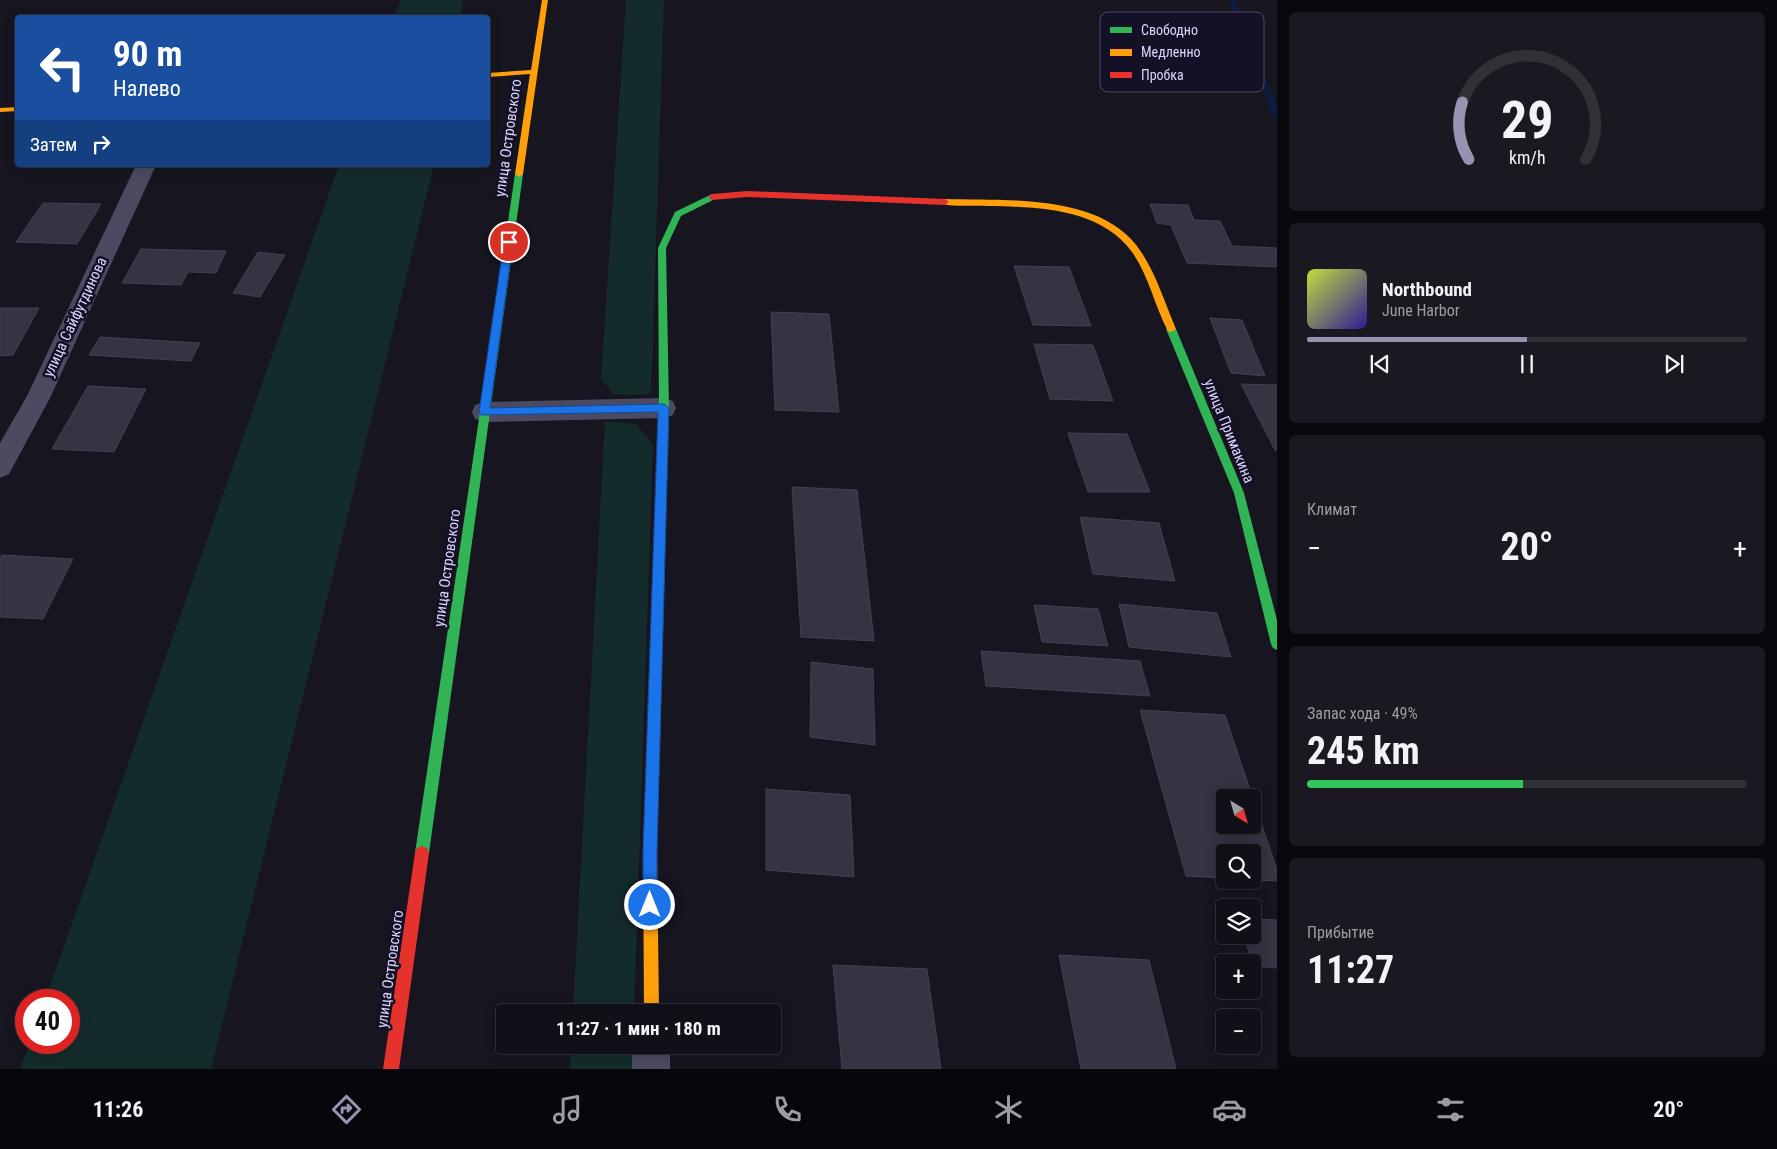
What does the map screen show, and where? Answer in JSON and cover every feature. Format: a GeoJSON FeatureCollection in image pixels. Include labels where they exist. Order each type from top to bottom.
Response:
{"type":"FeatureCollection","features":[{"type":"Feature","properties":{"kind":"street","name":"улица Островского"},"geometry":{"type":"LineString","coordinates":[[391,1069],[484,412],[545,0]]}},
{"type":"Feature","properties":{"kind":"street"},"geometry":{"type":"LineString","coordinates":[[490,75],[533,72]]}},
{"type":"Feature","properties":{"kind":"street"},"geometry":{"type":"LineString","coordinates":[[0,110],[15,108]]}},
{"type":"Feature","properties":{"kind":"street","name":"улица Сайфутдинова"},"geometry":{"type":"LineString","coordinates":[[0,467],[38,398],[145,167]]}},
{"type":"Feature","properties":{"kind":"street","name":"улица Примакина"},"geometry":{"type":"LineString","coordinates":[[651,1004],[650,852],[664,408],[662,248],[678,214],[710,197],[747,194],[1055,207],[1097,218],[1127,240],[1144,263],[1239,493],[1277,644]]}},
{"type":"Feature","properties":{"kind":"street"},"geometry":{"type":"LineString","coordinates":[[484,412],[664,408]]}},
{"type":"Feature","properties":{"kind":"street"},"geometry":{"type":"LineString","coordinates":[[651,1054],[651,1069]]}},
{"type":"Feature","properties":{"kind":"green space"},"geometry":{"type":"Polygon","coordinates":[[[401,0],[463,0],[460,15],[395,15],[401,0]]]}},
{"type":"Feature","properties":{"kind":"green space"},"geometry":{"type":"Polygon","coordinates":[[[626,0],[664,0],[651,394],[615,395],[601,379],[626,0]]]}},
{"type":"Feature","properties":{"kind":"green space"},"geometry":{"type":"Polygon","coordinates":[[[338,167],[434,167],[211,1069],[20,1069],[26,1054],[80,1054],[80,989],[49,989],[338,167]]]}},
{"type":"Feature","properties":{"kind":"green space"},"geometry":{"type":"Polygon","coordinates":[[[605,421],[636,424],[653,445],[634,1004],[573,1004],[605,421]]]}},
{"type":"Feature","properties":{"kind":"green space"},"geometry":{"type":"Polygon","coordinates":[[[571,1054],[634,1054],[634,1069],[570,1069],[571,1054]]]}},
{"type":"Feature","properties":{"kind":"building"},"geometry":{"type":"Polygon","coordinates":[[[43,203],[101,204],[77,244],[16,242],[43,203]]]}},
{"type":"Feature","properties":{"kind":"building"},"geometry":{"type":"Polygon","coordinates":[[[1150,204],[1188,205],[1194,220],[1220,221],[1232,246],[1277,248],[1277,267],[1187,263],[1171,225],[1157,223],[1150,204]]]}},
{"type":"Feature","properties":{"kind":"building"},"geometry":{"type":"Polygon","coordinates":[[[141,249],[226,251],[216,273],[188,272],[181,285],[122,283],[141,249]]]}},
{"type":"Feature","properties":{"kind":"building"},"geometry":{"type":"Polygon","coordinates":[[[258,252],[285,255],[260,297],[233,293],[258,252]]]}},
{"type":"Feature","properties":{"kind":"building"},"geometry":{"type":"Polygon","coordinates":[[[1014,266],[1069,267],[1091,326],[1033,325],[1014,266]]]}},
{"type":"Feature","properties":{"kind":"building"},"geometry":{"type":"Polygon","coordinates":[[[0,308],[39,308],[13,355],[0,356],[0,308]]]}},
{"type":"Feature","properties":{"kind":"building"},"geometry":{"type":"Polygon","coordinates":[[[771,312],[829,314],[839,412],[775,410],[771,312]]]}},
{"type":"Feature","properties":{"kind":"building"},"geometry":{"type":"Polygon","coordinates":[[[1210,318],[1242,320],[1265,376],[1231,373],[1210,318]]]}},
{"type":"Feature","properties":{"kind":"building"},"geometry":{"type":"Polygon","coordinates":[[[100,337],[200,343],[191,361],[89,355],[100,337]]]}},
{"type":"Feature","properties":{"kind":"building"},"geometry":{"type":"Polygon","coordinates":[[[1034,344],[1093,345],[1113,401],[1050,399],[1034,344]]]}},
{"type":"Feature","properties":{"kind":"building"},"geometry":{"type":"Polygon","coordinates":[[[1241,384],[1277,385],[1277,450],[1275,450],[1241,384]]]}},
{"type":"Feature","properties":{"kind":"building"},"geometry":{"type":"Polygon","coordinates":[[[88,386],[146,389],[114,452],[52,449],[88,386]]]}},
{"type":"Feature","properties":{"kind":"building"},"geometry":{"type":"Polygon","coordinates":[[[1068,433],[1127,434],[1150,492],[1088,492],[1068,433]]]}},
{"type":"Feature","properties":{"kind":"building"},"geometry":{"type":"Polygon","coordinates":[[[792,487],[857,490],[874,641],[801,637],[792,487]]]}},
{"type":"Feature","properties":{"kind":"building"},"geometry":{"type":"Polygon","coordinates":[[[1080,517],[1159,523],[1175,581],[1093,574],[1080,517]]]}},
{"type":"Feature","properties":{"kind":"building"},"geometry":{"type":"Polygon","coordinates":[[[2,555],[73,559],[43,619],[0,617],[0,559],[2,555]]]}},
{"type":"Feature","properties":{"kind":"building"},"geometry":{"type":"Polygon","coordinates":[[[1119,604],[1217,613],[1231,657],[1129,647],[1119,604]]]}},
{"type":"Feature","properties":{"kind":"building"},"geometry":{"type":"Polygon","coordinates":[[[1034,605],[1098,609],[1108,646],[1042,642],[1034,605]]]}},
{"type":"Feature","properties":{"kind":"building"},"geometry":{"type":"Polygon","coordinates":[[[981,651],[1140,661],[1150,696],[986,686],[981,651]]]}},
{"type":"Feature","properties":{"kind":"building"},"geometry":{"type":"Polygon","coordinates":[[[811,662],[873,669],[875,745],[810,737],[811,662]]]}},
{"type":"Feature","properties":{"kind":"building"},"geometry":{"type":"Polygon","coordinates":[[[1140,710],[1225,715],[1250,789],[1216,789],[1216,834],[1261,834],[1261,822],[1277,870],[1277,881],[1261,880],[1261,844],[1216,844],[1216,878],[1186,876],[1140,710]]]}},
{"type":"Feature","properties":{"kind":"building"},"geometry":{"type":"Polygon","coordinates":[[[766,789],[850,795],[854,877],[766,870],[766,789]]]}},
{"type":"Feature","properties":{"kind":"building"},"geometry":{"type":"Polygon","coordinates":[[[1261,919],[1277,920],[1277,968],[1261,967],[1261,954],[1250,954],[1247,944],[1261,944],[1261,919]]]}},
{"type":"Feature","properties":{"kind":"building"},"geometry":{"type":"Polygon","coordinates":[[[1059,955],[1149,960],[1176,1069],[1081,1069],[1059,955]]]}},
{"type":"Feature","properties":{"kind":"building"},"geometry":{"type":"Polygon","coordinates":[[[833,965],[927,969],[941,1069],[842,1069],[833,965]]]}},
{"type":"Feature","properties":{"kind":"waterway"},"geometry":{"type":"LineString","coordinates":[[1232,0],[1237,12]]}},
{"type":"Feature","properties":{"kind":"waterway"},"geometry":{"type":"LineString","coordinates":[[1264,83],[1277,117]]}},
{"type":"Feature","properties":{"kind":"traffic: fast"},"geometry":{"type":"LineString","coordinates":[[422,853],[519,174]]}},
{"type":"Feature","properties":{"kind":"traffic: fast"},"geometry":{"type":"LineString","coordinates":[[656,670],[664,408],[662,248],[678,214],[712,197]]}},
{"type":"Feature","properties":{"kind":"traffic: fast"},"geometry":{"type":"LineString","coordinates":[[1171,329],[1239,493],[1277,644]]}},
{"type":"Feature","properties":{"kind":"traffic: slow"},"geometry":{"type":"LineString","coordinates":[[519,174],[545,0]]}},
{"type":"Feature","properties":{"kind":"traffic: slow"},"geometry":{"type":"LineString","coordinates":[[490,75],[533,72]]}},
{"type":"Feature","properties":{"kind":"traffic: slow"},"geometry":{"type":"LineString","coordinates":[[0,110],[15,109]]}},
{"type":"Feature","properties":{"kind":"traffic: slow"},"geometry":{"type":"LineString","coordinates":[[945,202],[1042,206],[1089,216],[1110,226],[1127,240],[1141,260],[1153,283],[1171,329]]}},
{"type":"Feature","properties":{"kind":"traffic: slow"},"geometry":{"type":"LineString","coordinates":[[651,1004],[650,851],[656,670]]}},
{"type":"Feature","properties":{"kind":"traffic: jam"},"geometry":{"type":"LineString","coordinates":[[712,197],[747,194],[945,202]]}},
{"type":"Feature","properties":{"kind":"traffic: jam"},"geometry":{"type":"LineString","coordinates":[[391,1069],[422,853]]}},
{"type":"Feature","properties":{"kind":"route"},"geometry":{"type":"LineString","coordinates":[[509,242],[484,412],[664,408],[650,905]]}}]}
